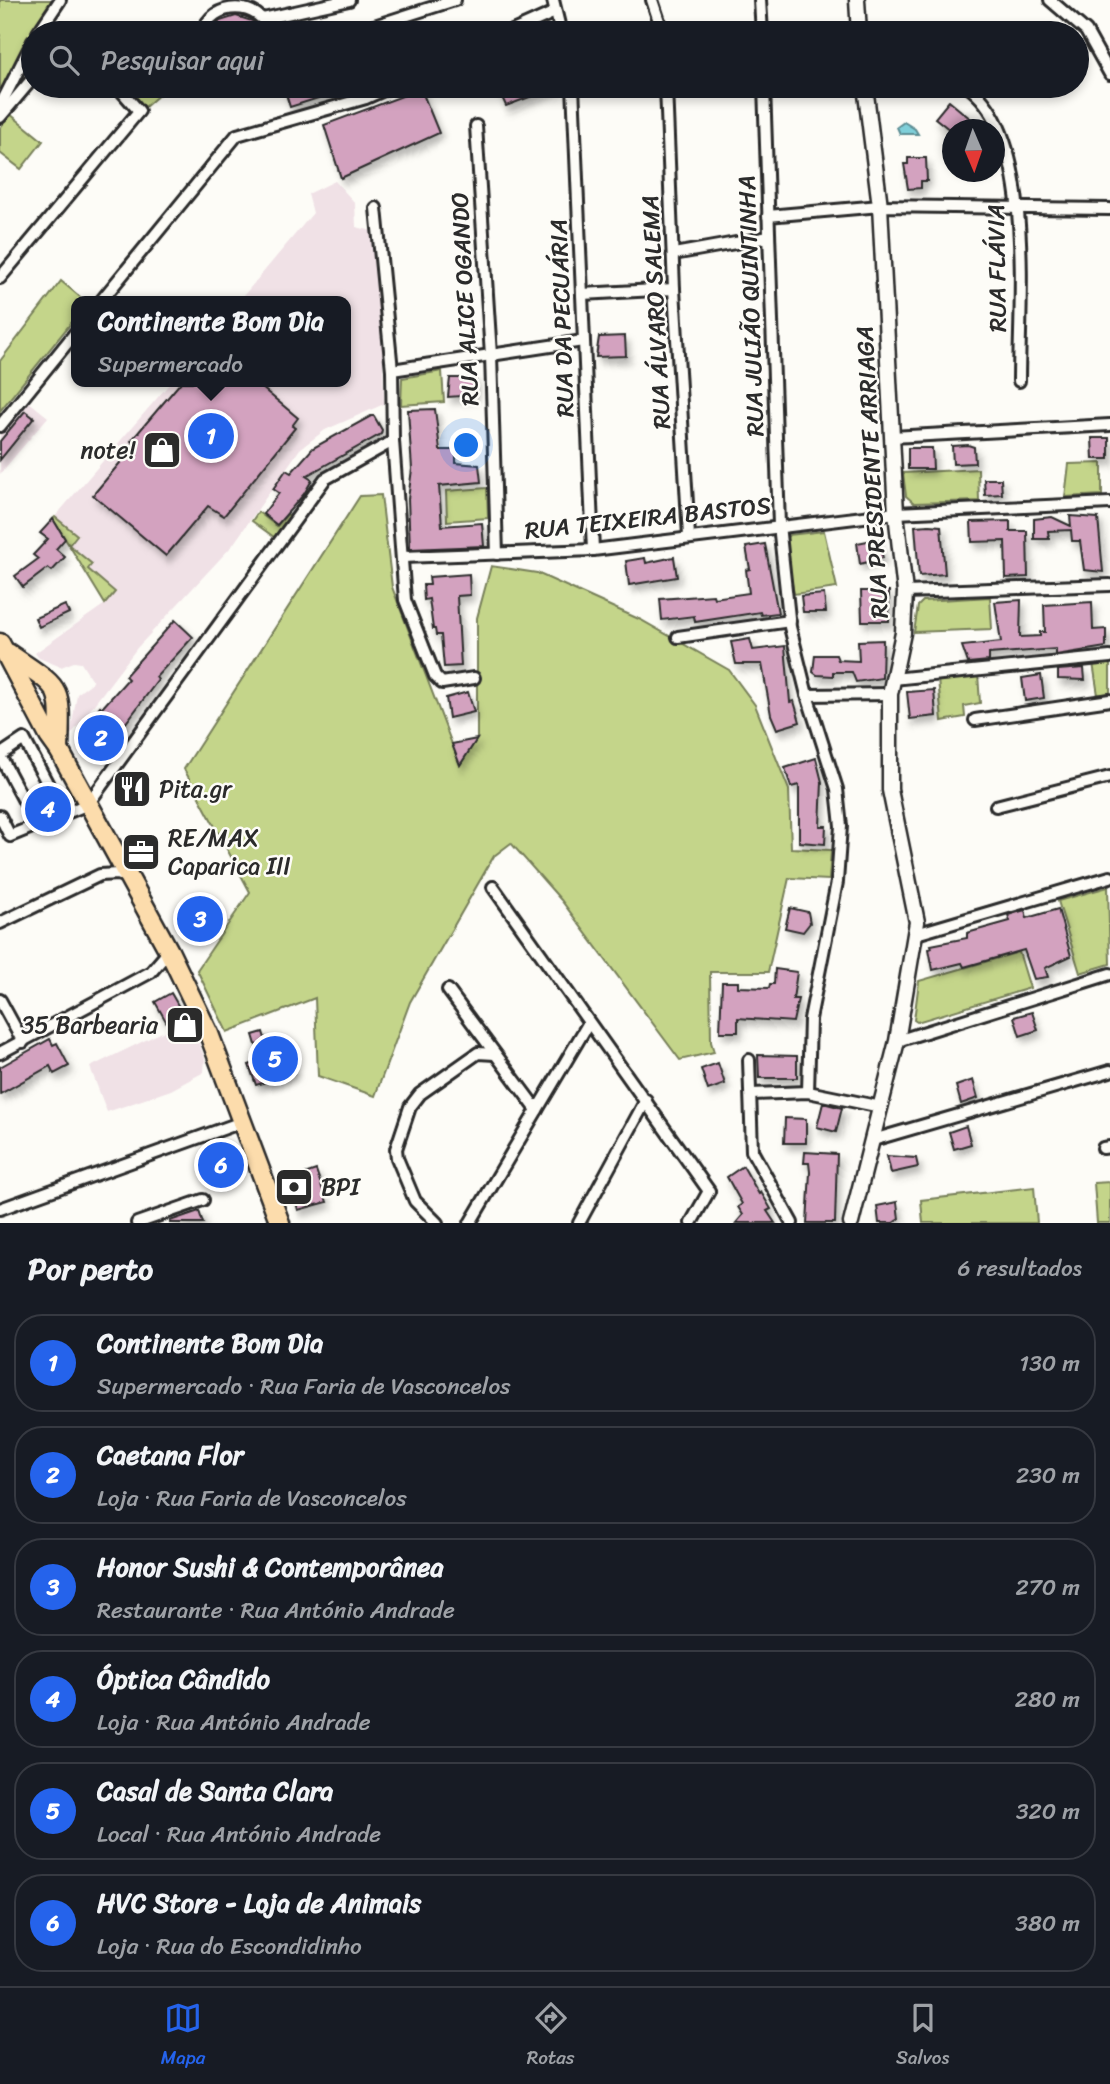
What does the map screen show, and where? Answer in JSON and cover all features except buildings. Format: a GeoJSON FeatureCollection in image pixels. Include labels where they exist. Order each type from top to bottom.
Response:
{"type":"FeatureCollection","features":[{"type":"Feature","properties":{"kind":"main road"},"geometry":{"type":"LineString","coordinates":[[2,646],[53,684],[61,708],[59,750]]}},
{"type":"Feature","properties":{"kind":"main road"},"geometry":{"type":"LineString","coordinates":[[2,646],[48,736],[59,750],[170,951],[209,1034],[280,1223]]}},
{"type":"Feature","properties":{"kind":"main road"},"geometry":{"type":"LineString","coordinates":[[28,693],[30,682],[43,677]]}},
{"type":"Feature","properties":{"kind":"main road"},"geometry":{"type":"LineString","coordinates":[[37,712],[48,718],[59,714],[61,708]]}},
{"type":"Feature","properties":{"kind":"street"},"geometry":{"type":"LineString","coordinates":[[46,21],[60,0]]}},
{"type":"Feature","properties":{"kind":"street"},"geometry":{"type":"LineString","coordinates":[[208,21],[225,7],[246,7],[263,19],[349,0]]}},
{"type":"Feature","properties":{"kind":"street"},"geometry":{"type":"LineString","coordinates":[[385,21],[431,4],[455,0]]}},
{"type":"Feature","properties":{"kind":"street"},"geometry":{"type":"LineString","coordinates":[[652,0],[660,21]]}},
{"type":"Feature","properties":{"kind":"street"},"geometry":{"type":"LineString","coordinates":[[657,12],[665,0]]}},
{"type":"Feature","properties":{"kind":"street"},"geometry":{"type":"LineString","coordinates":[[760,0],[761,21]]}},
{"type":"Feature","properties":{"kind":"street"},"geometry":{"type":"LineString","coordinates":[[857,0],[858,21]]}},
{"type":"Feature","properties":{"kind":"street"},"geometry":{"type":"LineString","coordinates":[[1051,0],[1075,21]]}},
{"type":"Feature","properties":{"kind":"street"},"geometry":{"type":"LineString","coordinates":[[528,21],[554,6]]}},
{"type":"Feature","properties":{"kind":"street"},"geometry":{"type":"LineString","coordinates":[[1089,36],[1110,74]]}},
{"type":"Feature","properties":{"kind":"street"},"geometry":{"type":"LineString","coordinates":[[0,106],[21,65]]}},
{"type":"Feature","properties":{"kind":"street"},"geometry":{"type":"LineString","coordinates":[[0,117],[21,92]]}},
{"type":"Feature","properties":{"kind":"street"},"geometry":{"type":"LineString","coordinates":[[0,278],[139,111],[128,98]]}},
{"type":"Feature","properties":{"kind":"street"},"geometry":{"type":"LineString","coordinates":[[105,296],[236,135],[366,98]]}},
{"type":"Feature","properties":{"kind":"street","name":"RUA DA PECUÁRIA"},"geometry":{"type":"LineString","coordinates":[[574,98],[593,550]]}},
{"type":"Feature","properties":{"kind":"street","name":"RUA ÁLVARO SALEMA"},"geometry":{"type":"LineString","coordinates":[[667,98],[674,289],[689,536]]}},
{"type":"Feature","properties":{"kind":"street","name":"RUA JULIÃO QUINTINHA"},"geometry":{"type":"LineString","coordinates":[[764,98],[779,525],[790,621],[807,695],[837,789],[841,826],[836,882],[810,1019],[808,1092]]}},
{"type":"Feature","properties":{"kind":"street","name":"RUA PRESIDENTE ARRIAGA"},"geometry":{"type":"LineString","coordinates":[[851,1223],[897,1041],[916,934],[915,910],[890,790],[890,694],[903,633],[905,592],[896,513],[880,206],[866,98]]}},
{"type":"Feature","properties":{"kind":"street","name":"RUA FLÁVIA"},"geometry":{"type":"LineString","coordinates":[[978,98],[998,120],[1013,167],[1018,207],[1020,381]]}},
{"type":"Feature","properties":{"kind":"street","name":"RUA ALICE OGANDO"},"geometry":{"type":"LineString","coordinates":[[476,126],[491,355],[497,554]]}},
{"type":"Feature","properties":{"kind":"street"},"geometry":{"type":"LineString","coordinates":[[768,216],[880,206],[1110,209]]}},
{"type":"Feature","properties":{"kind":"street"},"geometry":{"type":"LineString","coordinates":[[376,208],[392,370],[393,442],[405,600],[435,676],[442,683],[474,678]]}},
{"type":"Feature","properties":{"kind":"street"},"geometry":{"type":"LineString","coordinates":[[674,254],[769,237]]}},
{"type":"Feature","properties":{"kind":"street"},"geometry":{"type":"LineString","coordinates":[[582,294],[674,289]]}},
{"type":"Feature","properties":{"kind":"street"},"geometry":{"type":"LineString","coordinates":[[0,426],[71,338]]}},
{"type":"Feature","properties":{"kind":"street"},"geometry":{"type":"LineString","coordinates":[[392,370],[583,341]]}},
{"type":"Feature","properties":{"kind":"street"},"geometry":{"type":"LineString","coordinates":[[892,437],[1110,425]]}},
{"type":"Feature","properties":{"kind":"street"},"geometry":{"type":"LineString","coordinates":[[0,816],[10,836],[88,804],[326,478],[393,442]]}},
{"type":"Feature","properties":{"kind":"street","name":"RUA TEIXEIRA BASTOS"},"geometry":{"type":"LineString","coordinates":[[403,557],[593,550],[779,525],[896,513],[1110,503]]}},
{"type":"Feature","properties":{"kind":"street"},"geometry":{"type":"LineString","coordinates":[[905,592],[1110,584]]}},
{"type":"Feature","properties":{"kind":"street"},"geometry":{"type":"LineString","coordinates":[[678,637],[790,621]]}},
{"type":"Feature","properties":{"kind":"street"},"geometry":{"type":"LineString","coordinates":[[893,678],[1110,657]]}},
{"type":"Feature","properties":{"kind":"street"},"geometry":{"type":"LineString","coordinates":[[807,695],[890,694]]}},
{"type":"Feature","properties":{"kind":"street"},"geometry":{"type":"LineString","coordinates":[[975,720],[1110,700]]}},
{"type":"Feature","properties":{"kind":"street"},"geometry":{"type":"LineString","coordinates":[[37,825],[0,755],[24,739],[64,815]]}},
{"type":"Feature","properties":{"kind":"street"},"geometry":{"type":"LineString","coordinates":[[996,806],[1110,777]]}},
{"type":"Feature","properties":{"kind":"street"},"geometry":{"type":"LineString","coordinates":[[0,923],[100,875],[118,874],[128,878]]}},
{"type":"Feature","properties":{"kind":"street"},"geometry":{"type":"LineString","coordinates":[[916,934],[1110,877]]}},
{"type":"Feature","properties":{"kind":"street"},"geometry":{"type":"LineString","coordinates":[[493,887],[709,1191],[691,1223]]}},
{"type":"Feature","properties":{"kind":"street"},"geometry":{"type":"LineString","coordinates":[[0,1053],[151,972],[170,951]]}},
{"type":"Feature","properties":{"kind":"street"},"geometry":{"type":"LineString","coordinates":[[897,1041],[1110,974]]}},
{"type":"Feature","properties":{"kind":"street"},"geometry":{"type":"LineString","coordinates":[[448,990],[537,1110]]}},
{"type":"Feature","properties":{"kind":"street"},"geometry":{"type":"LineString","coordinates":[[0,1000],[23,1042]]}},
{"type":"Feature","properties":{"kind":"street"},"geometry":{"type":"LineString","coordinates":[[470,1223],[588,1024]]}},
{"type":"Feature","properties":{"kind":"street"},"geometry":{"type":"LineString","coordinates":[[437,1223],[415,1200],[396,1156],[410,1107],[421,1094],[478,1054],[495,1054]]}},
{"type":"Feature","properties":{"kind":"street"},"geometry":{"type":"LineString","coordinates":[[748,1060],[752,1151],[792,1223]]}},
{"type":"Feature","properties":{"kind":"street"},"geometry":{"type":"LineString","coordinates":[[873,1140],[1110,1071]]}},
{"type":"Feature","properties":{"kind":"street"},"geometry":{"type":"LineString","coordinates":[[751,1094],[808,1092],[881,1107]]}},
{"type":"Feature","properties":{"kind":"street"},"geometry":{"type":"LineString","coordinates":[[579,1223],[646,1100]]}},
{"type":"Feature","properties":{"kind":"street"},"geometry":{"type":"LineString","coordinates":[[0,1210],[242,1122]]}},
{"type":"Feature","properties":{"kind":"street"},"geometry":{"type":"LineString","coordinates":[[137,1223],[203,1200]]}},
{"type":"Feature","properties":{"kind":"shaded area"},"geometry":{"type":"Polygon","coordinates":[[[335,181],[355,203],[356,227],[373,231],[380,243],[384,404],[325,430],[300,449],[232,546],[137,648],[70,736],[77,694],[93,682],[81,663],[74,662],[61,667],[39,658],[35,653],[105,604],[53,519],[167,387],[351,387],[351,296],[243,296],[313,213],[308,194],[335,181]]]}},
{"type":"Feature","properties":{"kind":"shaded area"},"geometry":{"type":"Polygon","coordinates":[[[28,401],[48,417],[0,474],[0,435],[28,401]]]}},
{"type":"Feature","properties":{"kind":"shaded area"},"geometry":{"type":"Polygon","coordinates":[[[189,1019],[205,1059],[204,1072],[171,1090],[107,1112],[90,1067],[189,1019]]]}},
{"type":"Feature","properties":{"kind":"green space"},"geometry":{"type":"Polygon","coordinates":[[[0,0],[52,0],[40,21],[21,21],[21,54],[0,91],[0,0]]]}},
{"type":"Feature","properties":{"kind":"green space"},"geometry":{"type":"Polygon","coordinates":[[[137,98],[155,98],[145,107],[137,98]]]}},
{"type":"Feature","properties":{"kind":"green space"},"geometry":{"type":"Polygon","coordinates":[[[10,114],[43,141],[21,169],[0,153],[0,128],[10,114]]]}},
{"type":"Feature","properties":{"kind":"green space"},"geometry":{"type":"Polygon","coordinates":[[[61,281],[79,296],[71,296],[71,323],[0,411],[0,361],[61,281]]]}},
{"type":"Feature","properties":{"kind":"green space"},"geometry":{"type":"Polygon","coordinates":[[[442,371],[444,402],[401,405],[402,378],[442,371]]]}},
{"type":"Feature","properties":{"kind":"green space"},"geometry":{"type":"Polygon","coordinates":[[[1102,463],[1102,495],[1065,497],[1069,464],[1102,463]]]}},
{"type":"Feature","properties":{"kind":"green space"},"geometry":{"type":"Polygon","coordinates":[[[978,469],[979,501],[914,503],[906,496],[903,473],[978,469]]]}},
{"type":"Feature","properties":{"kind":"green space"},"geometry":{"type":"Polygon","coordinates":[[[487,488],[488,518],[447,521],[446,491],[487,488]]]}},
{"type":"Feature","properties":{"kind":"green space"},"geometry":{"type":"Polygon","coordinates":[[[381,495],[392,587],[460,765],[477,739],[477,618],[491,566],[537,573],[641,620],[729,670],[755,705],[789,790],[791,848],[831,850],[829,880],[789,878],[768,972],[710,972],[711,1042],[714,1052],[680,1060],[561,900],[511,843],[494,856],[410,1002],[375,1096],[318,1076],[315,998],[227,1032],[197,970],[250,892],[184,769],[360,496],[381,495]]]}},
{"type":"Feature","properties":{"kind":"green space"},"geometry":{"type":"Polygon","coordinates":[[[258,512],[277,526],[287,514],[290,516],[274,537],[252,521],[258,512]]]}},
{"type":"Feature","properties":{"kind":"green space"},"geometry":{"type":"Polygon","coordinates":[[[55,517],[77,535],[69,545],[92,564],[88,569],[115,592],[105,604],[53,519],[55,517]]]}},
{"type":"Feature","properties":{"kind":"green space"},"geometry":{"type":"Polygon","coordinates":[[[824,531],[837,588],[794,594],[784,541],[789,535],[824,531]]]}},
{"type":"Feature","properties":{"kind":"green space"},"geometry":{"type":"Polygon","coordinates":[[[990,597],[992,629],[914,632],[918,606],[923,601],[990,597]]]}},
{"type":"Feature","properties":{"kind":"green space"},"geometry":{"type":"Polygon","coordinates":[[[1110,662],[1110,693],[1098,695],[1093,663],[1110,662]]]}},
{"type":"Feature","properties":{"kind":"green space"},"geometry":{"type":"Polygon","coordinates":[[[978,674],[980,703],[964,706],[965,717],[942,721],[938,679],[978,674]]]}},
{"type":"Feature","properties":{"kind":"green space"},"geometry":{"type":"Polygon","coordinates":[[[1108,887],[1110,964],[1080,973],[1058,901],[1108,887]]]}},
{"type":"Feature","properties":{"kind":"green space"},"geometry":{"type":"Polygon","coordinates":[[[1019,952],[1030,988],[917,1022],[914,1020],[919,981],[1019,952]]]}},
{"type":"Feature","properties":{"kind":"green space"},"geometry":{"type":"Polygon","coordinates":[[[1110,1182],[1110,1223],[1097,1223],[1094,1183],[1110,1182]]]}},
{"type":"Feature","properties":{"kind":"green space"},"geometry":{"type":"Polygon","coordinates":[[[1034,1187],[1037,1223],[923,1223],[921,1200],[1034,1187]]]}},
{"type":"Feature","properties":{"kind":"water"},"geometry":{"type":"Polygon","coordinates":[[[904,122],[918,134],[900,134],[897,127],[904,122]]]}},
{"type":"Feature","properties":{"kind":"place","name":"Continente Bom Dia"},"geometry":{"type":"Point","coordinates":[211,436]}},
{"type":"Feature","properties":{"kind":"place","name":"note!"},"geometry":{"type":"Point","coordinates":[162,450]}},
{"type":"Feature","properties":{"kind":"place","name":"Caetana Flor"},"geometry":{"type":"Point","coordinates":[101,738]}},
{"type":"Feature","properties":{"kind":"place","name":"Pita.gr"},"geometry":{"type":"Point","coordinates":[132,789]}},
{"type":"Feature","properties":{"kind":"place","name":"Óptica Cândido"},"geometry":{"type":"Point","coordinates":[48,809]}},
{"type":"Feature","properties":{"kind":"place","name":"RE/MAX Caparica III"},"geometry":{"type":"Point","coordinates":[141,852]}},
{"type":"Feature","properties":{"kind":"place","name":"Honor Sushi & Contemporânea"},"geometry":{"type":"Point","coordinates":[200,919]}},
{"type":"Feature","properties":{"kind":"place","name":"35 Barbearia"},"geometry":{"type":"Point","coordinates":[185,1025]}},
{"type":"Feature","properties":{"kind":"place","name":"Casal de Santa Clara"},"geometry":{"type":"Point","coordinates":[275,1059]}},
{"type":"Feature","properties":{"kind":"place","name":"HVC Store - Loja de Animais"},"geometry":{"type":"Point","coordinates":[221,1165]}},
{"type":"Feature","properties":{"kind":"place","name":"BPI"},"geometry":{"type":"Point","coordinates":[294,1187]}}]}
